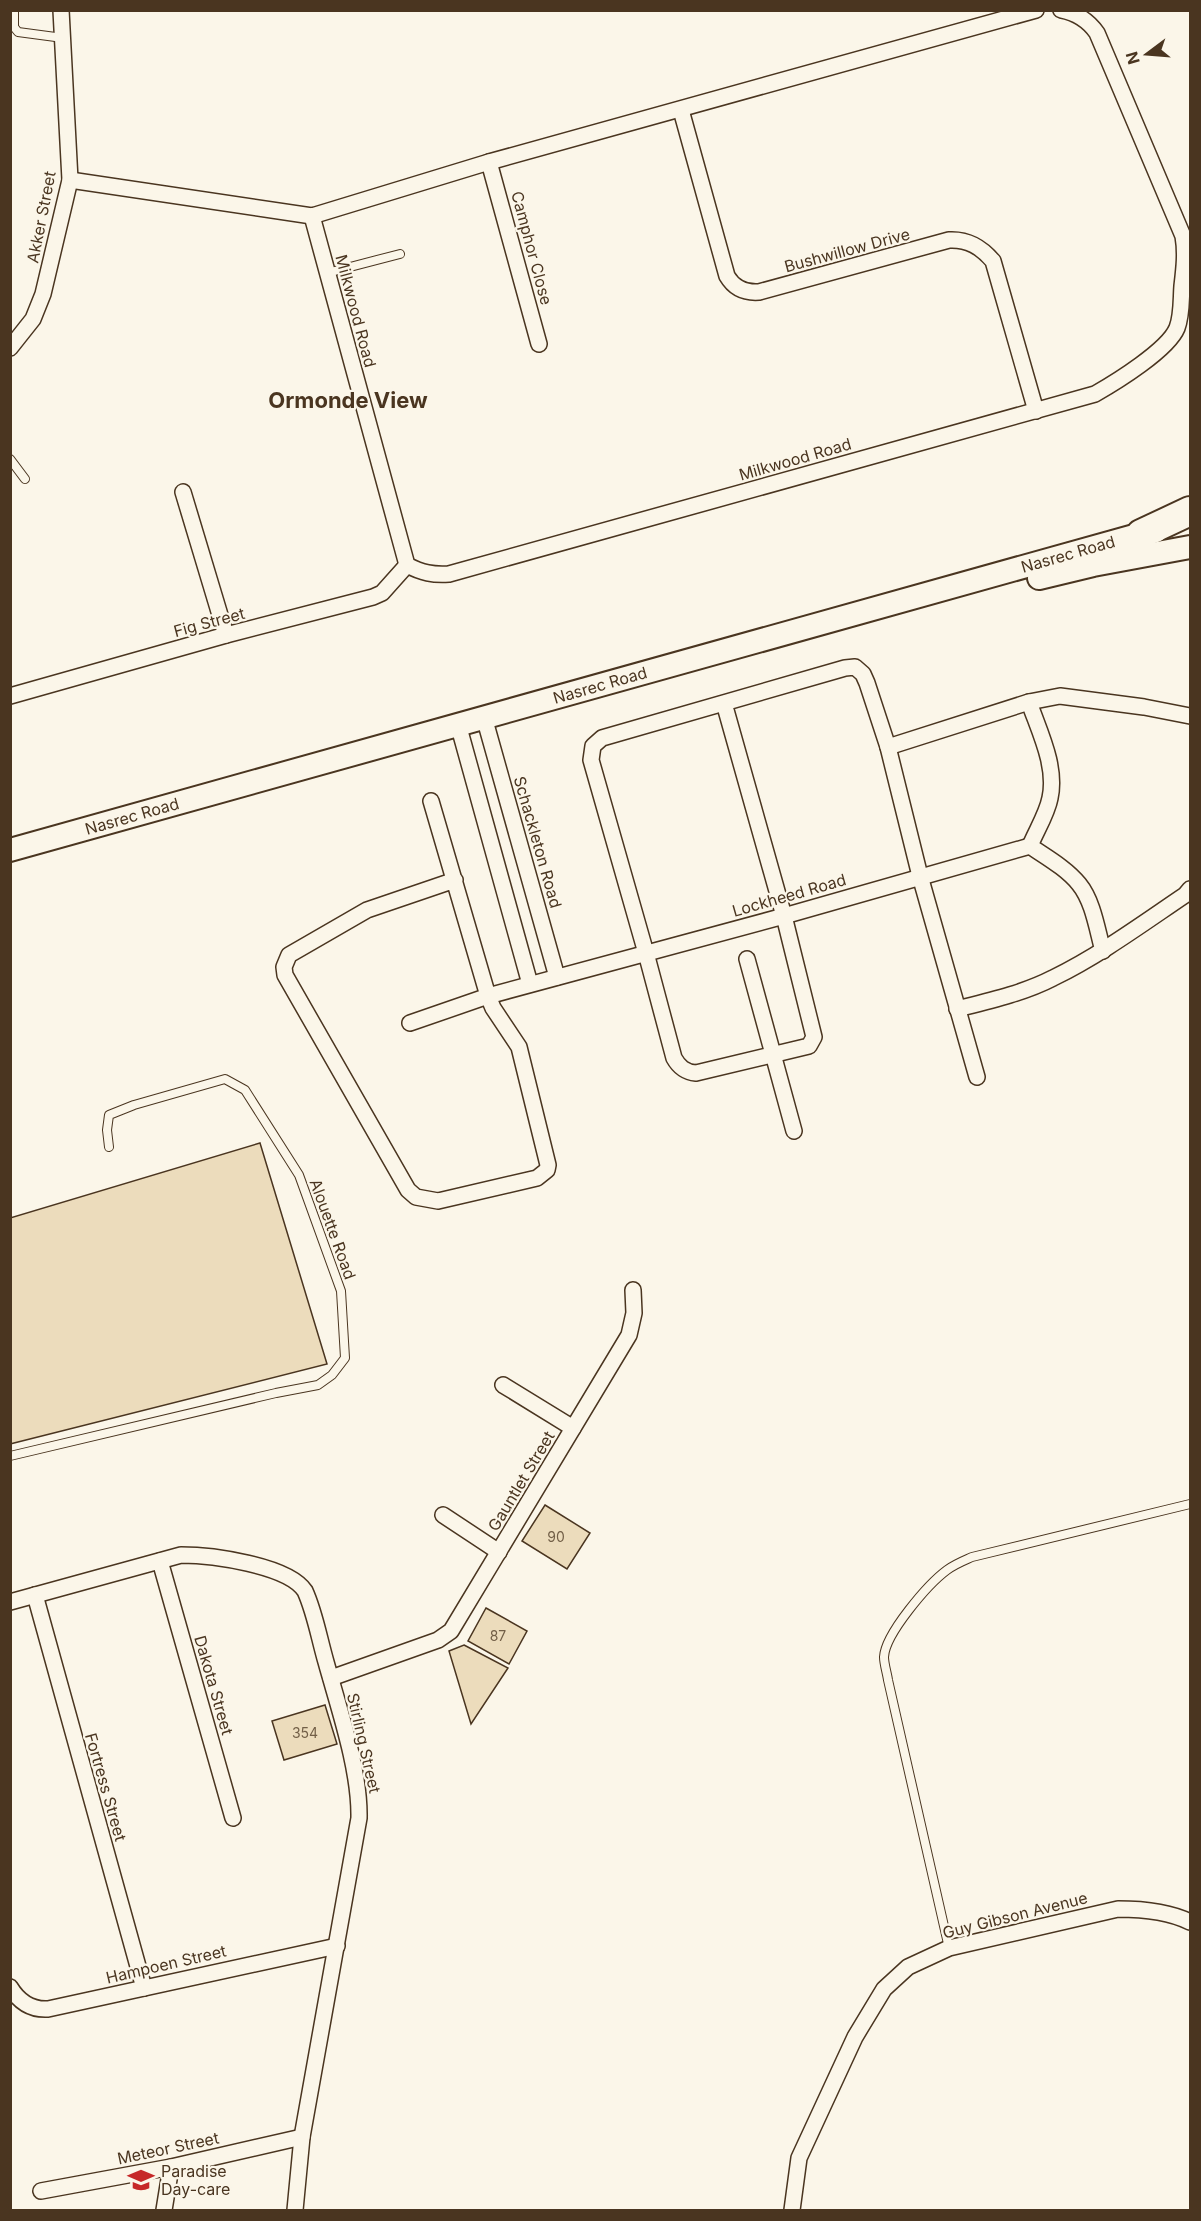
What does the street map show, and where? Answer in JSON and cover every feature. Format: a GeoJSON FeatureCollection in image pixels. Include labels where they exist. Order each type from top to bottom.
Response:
{"type":"FeatureCollection","features":[{"type":"Feature","properties":{"kind":"highway"},"geometry":{"type":"LineString","coordinates":[[1142,534],[1191,512]]}},
{"type":"Feature","properties":{"kind":"main road","name":"Nasrec Road"},"geometry":{"type":"LineString","coordinates":[[486,724],[1142,534],[1191,526]]}},
{"type":"Feature","properties":{"kind":"main road","name":"Nasrec Road"},"geometry":{"type":"LineString","coordinates":[[10,850],[1063,572],[1191,547]]}},
{"type":"Feature","properties":{"kind":"main road","name":"Nasrec Road"},"geometry":{"type":"LineString","coordinates":[[10,864],[460,731]]}},
{"type":"Feature","properties":{"kind":"street","name":"Akker Street"},"geometry":{"type":"LineString","coordinates":[[10,348],[33,319],[43,294],[70,180],[61,10]]}},
{"type":"Feature","properties":{"kind":"street"},"geometry":{"type":"LineString","coordinates":[[70,180],[312,216],[489,162],[1036,10]]}},
{"type":"Feature","properties":{"kind":"street","name":"Milkwood Road"},"geometry":{"type":"LineString","coordinates":[[312,216],[407,565],[427,573],[449,574],[1095,394],[1127,374],[1165,344],[1176,328],[1185,261],[1183,236],[1097,33],[1090,22],[1061,10]]}},
{"type":"Feature","properties":{"kind":"street","name":"Bushwillow Drive"},"geometry":{"type":"LineString","coordinates":[[681,110],[727,276],[734,286],[752,293],[767,291],[949,240],[969,242],[987,253],[993,261],[1036,411]]}},
{"type":"Feature","properties":{"kind":"street","name":"Camphor Close"},"geometry":{"type":"LineString","coordinates":[[489,162],[539,344]]}},
{"type":"Feature","properties":{"kind":"street"},"geometry":{"type":"LineString","coordinates":[[183,492],[226,635]]}},
{"type":"Feature","properties":{"kind":"street","name":"Fig Street"},"geometry":{"type":"LineString","coordinates":[[10,696],[226,635],[373,597],[382,593],[407,565]]}},
{"type":"Feature","properties":{"kind":"street"},"geometry":{"type":"LineString","coordinates":[[724,703],[784,916],[814,1037],[809,1046],[696,1073],[683,1070],[674,1058],[591,760],[592,746],[602,738],[845,668],[855,668],[863,674],[867,683],[888,747],[920,876],[977,1077]]}},
{"type":"Feature","properties":{"kind":"street"},"geometry":{"type":"LineString","coordinates":[[888,747],[1029,702],[1060,696],[1144,707],[1191,716]]}},
{"type":"Feature","properties":{"kind":"street"},"geometry":{"type":"LineString","coordinates":[[1029,702],[1048,759],[1052,788],[1050,800],[1029,846],[1065,871],[1082,889],[1091,909],[1103,951]]}},
{"type":"Feature","properties":{"kind":"street","name":"Schackleton Road"},"geometry":{"type":"LineString","coordinates":[[486,724],[557,977]]}},
{"type":"Feature","properties":{"kind":"street"},"geometry":{"type":"LineString","coordinates":[[460,731],[530,984]]}},
{"type":"Feature","properties":{"kind":"street"},"geometry":{"type":"LineString","coordinates":[[431,801],[455,880],[488,996],[493,1008],[519,1047],[548,1159],[547,1170],[537,1178],[438,1201],[416,1197],[408,1190],[285,975],[284,967],[289,955],[367,910],[455,880]]}},
{"type":"Feature","properties":{"kind":"street","name":"Lockheed Road"},"geometry":{"type":"LineString","coordinates":[[410,1023],[488,996],[784,916],[1029,846]]}},
{"type":"Feature","properties":{"kind":"street"},"geometry":{"type":"LineString","coordinates":[[495,860],[522,852]]}},
{"type":"Feature","properties":{"kind":"street"},"geometry":{"type":"LineString","coordinates":[[957,1009],[992,1000],[1051,979],[1103,951],[1191,889]]}},
{"type":"Feature","properties":{"kind":"street"},"geometry":{"type":"LineString","coordinates":[[747,959],[794,1131]]}},
{"type":"Feature","properties":{"kind":"street","name":"Gauntlet Street"},"geometry":{"type":"LineString","coordinates":[[331,1678],[446,1636],[456,1624],[629,1335],[634,1313],[633,1290]]}},
{"type":"Feature","properties":{"kind":"street","name":"Gauntlet Street"},"geometry":{"type":"LineString","coordinates":[[504,1385],[573,1428]]}},
{"type":"Feature","properties":{"kind":"street","name":"Gauntlet Street"},"geometry":{"type":"LineString","coordinates":[[443,1515],[499,1552]]}},
{"type":"Feature","properties":{"kind":"street","name":"Stirling Street"},"geometry":{"type":"LineString","coordinates":[[10,1602],[181,1555],[203,1555],[243,1562],[288,1576],[296,1581],[308,1598],[331,1678],[359,1792],[359,1818],[338,1946],[302,2137],[295,2211]]}},
{"type":"Feature","properties":{"kind":"street","name":"Dakota Street"},"geometry":{"type":"LineString","coordinates":[[160,1561],[233,1818]]}},
{"type":"Feature","properties":{"kind":"street","name":"Fortress Street"},"geometry":{"type":"LineString","coordinates":[[34,1595],[144,1988]]}},
{"type":"Feature","properties":{"kind":"street","name":"Guy Gibson Avenue"},"geometry":{"type":"LineString","coordinates":[[792,2211],[800,2158],[855,2037],[884,1989],[908,1967],[949,1948],[1118,1909],[1142,1909],[1170,1914],[1191,1922]]}},
{"type":"Feature","properties":{"kind":"street","name":"Hampoen Street"},"geometry":{"type":"LineString","coordinates":[[10,1987],[22,2002],[40,2009],[338,1946]]}},
{"type":"Feature","properties":{"kind":"street","name":"Meteor Street"},"geometry":{"type":"LineString","coordinates":[[41,2191],[171,2166],[302,2137]]}},
{"type":"Feature","properties":{"kind":"street"},"geometry":{"type":"LineString","coordinates":[[164,2211],[171,2166]]}},
{"type":"Feature","properties":{"kind":"lane"},"geometry":{"type":"LineString","coordinates":[[14,10],[14,27],[18,32],[63,38]]}},
{"type":"Feature","properties":{"kind":"lane"},"geometry":{"type":"LineString","coordinates":[[327,273],[400,254]]}},
{"type":"Feature","properties":{"kind":"lane"},"geometry":{"type":"LineString","coordinates":[[10,459],[25,479]]}},
{"type":"Feature","properties":{"kind":"lane","name":"Alouette Road"},"geometry":{"type":"LineString","coordinates":[[10,1456],[318,1385],[332,1375],[345,1358],[341,1291],[299,1175],[245,1090],[225,1079],[134,1105],[109,1115],[107,1130],[109,1147]]}},
{"type":"Feature","properties":{"kind":"lane"},"geometry":{"type":"LineString","coordinates":[[949,1948],[884,1657],[895,1629],[936,1579],[946,1570],[964,1561],[1191,1504]]}},
{"type":"Feature","properties":{"kind":"building"},"geometry":{"type":"Polygon","coordinates":[[[260,1143],[327,1364],[10,1444],[10,1218],[260,1143]]]}},
{"type":"Feature","properties":{"kind":"building"},"geometry":{"type":"Polygon","coordinates":[[[545,1505],[590,1533],[567,1569],[522,1541],[545,1505]]]}},
{"type":"Feature","properties":{"kind":"building"},"geometry":{"type":"Polygon","coordinates":[[[486,1608],[527,1631],[509,1664],[468,1641],[486,1608]]]}},
{"type":"Feature","properties":{"kind":"building"},"geometry":{"type":"Polygon","coordinates":[[[464,1645],[508,1668],[471,1724],[449,1651],[464,1645]]]}},
{"type":"Feature","properties":{"kind":"building"},"geometry":{"type":"Polygon","coordinates":[[[325,1705],[337,1744],[284,1760],[272,1721],[325,1705]]]}},
{"type":"Feature","properties":{"kind":"place","name":"Paradise Day-care"},"geometry":{"type":"Point","coordinates":[141,2180]}},
{"type":"Feature","properties":{"kind":"district","name":"Ormonde View"},"geometry":{"type":"Point","coordinates":[348,400]}}]}
